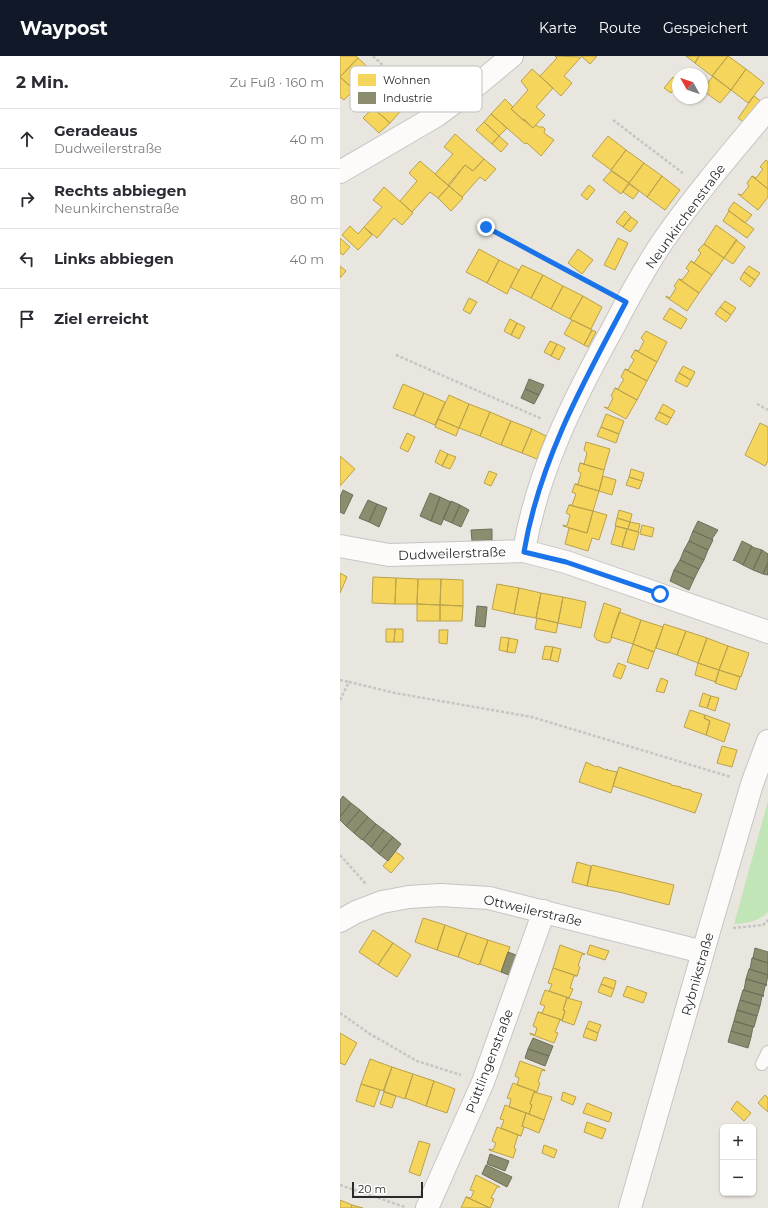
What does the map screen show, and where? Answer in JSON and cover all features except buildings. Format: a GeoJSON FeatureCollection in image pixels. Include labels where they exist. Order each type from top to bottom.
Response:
{"type":"FeatureCollection","features":[{"type":"Feature","properties":{"kind":"street"},"geometry":{"type":"LineString","coordinates":[[482,81],[512,56]]}},
{"type":"Feature","properties":{"kind":"street","name":"Neunkirchenstraße"},"geometry":{"type":"LineString","coordinates":[[524,552],[528,526],[539,489],[563,429],[588,374],[626,302],[662,243],[702,188],[768,109]]}},
{"type":"Feature","properties":{"kind":"street"},"geometry":{"type":"LineString","coordinates":[[340,172],[441,112]]}},
{"type":"Feature","properties":{"kind":"street","name":"Dudweilerstraße"},"geometry":{"type":"LineString","coordinates":[[340,546],[389,555],[524,552],[566,562],[768,632]]}},
{"type":"Feature","properties":{"kind":"street","name":"Rybnikstraße"},"geometry":{"type":"LineString","coordinates":[[630,1208],[752,784],[768,740]]}},
{"type":"Feature","properties":{"kind":"street","name":"Ottweilerstraße"},"geometry":{"type":"LineString","coordinates":[[340,921],[356,912],[382,902],[409,897],[441,894],[489,898],[544,911],[706,941]]}},
{"type":"Feature","properties":{"kind":"street","name":"Püttlingenstraße"},"geometry":{"type":"LineString","coordinates":[[427,1208],[483,1082],[544,911]]}},
{"type":"Feature","properties":{"kind":"lane"},"geometry":{"type":"LineString","coordinates":[[762,1064],[768,1052]]}},
{"type":"Feature","properties":{"kind":"path"},"geometry":{"type":"LineString","coordinates":[[373,56],[384,66]]}},
{"type":"Feature","properties":{"kind":"path"},"geometry":{"type":"LineString","coordinates":[[432,112],[436,116]]}},
{"type":"Feature","properties":{"kind":"path"},"geometry":{"type":"LineString","coordinates":[[613,120],[702,188]]}},
{"type":"Feature","properties":{"kind":"path"},"geometry":{"type":"LineString","coordinates":[[486,227],[626,302]]}},
{"type":"Feature","properties":{"kind":"path"},"geometry":{"type":"LineString","coordinates":[[396,355],[563,429]]}},
{"type":"Feature","properties":{"kind":"path"},"geometry":{"type":"LineString","coordinates":[[757,404],[768,410]]}},
{"type":"Feature","properties":{"kind":"path"},"geometry":{"type":"LineString","coordinates":[[340,680],[395,693],[532,717],[752,784]]}},
{"type":"Feature","properties":{"kind":"path"},"geometry":{"type":"LineString","coordinates":[[340,700],[349,682]]}},
{"type":"Feature","properties":{"kind":"path"},"geometry":{"type":"LineString","coordinates":[[340,856],[382,902]]}},
{"type":"Feature","properties":{"kind":"path"},"geometry":{"type":"LineString","coordinates":[[706,941],[763,925],[768,920]]}},
{"type":"Feature","properties":{"kind":"path"},"geometry":{"type":"LineString","coordinates":[[340,1013],[370,1034],[417,1061],[483,1082]]}},
{"type":"Feature","properties":{"kind":"path"},"geometry":{"type":"LineString","coordinates":[[340,1185],[410,1208]]}},
{"type":"Feature","properties":{"kind":"green space"},"geometry":{"type":"Polygon","coordinates":[[[768,801],[768,912],[756,920],[734,924],[768,801]]]}},
{"type":"Feature","properties":{"kind":"route"},"geometry":{"type":"LineString","coordinates":[[486,227],[626,302],[588,374],[555,446],[539,489],[528,526],[524,552],[566,562],[660,594]]}}]}
